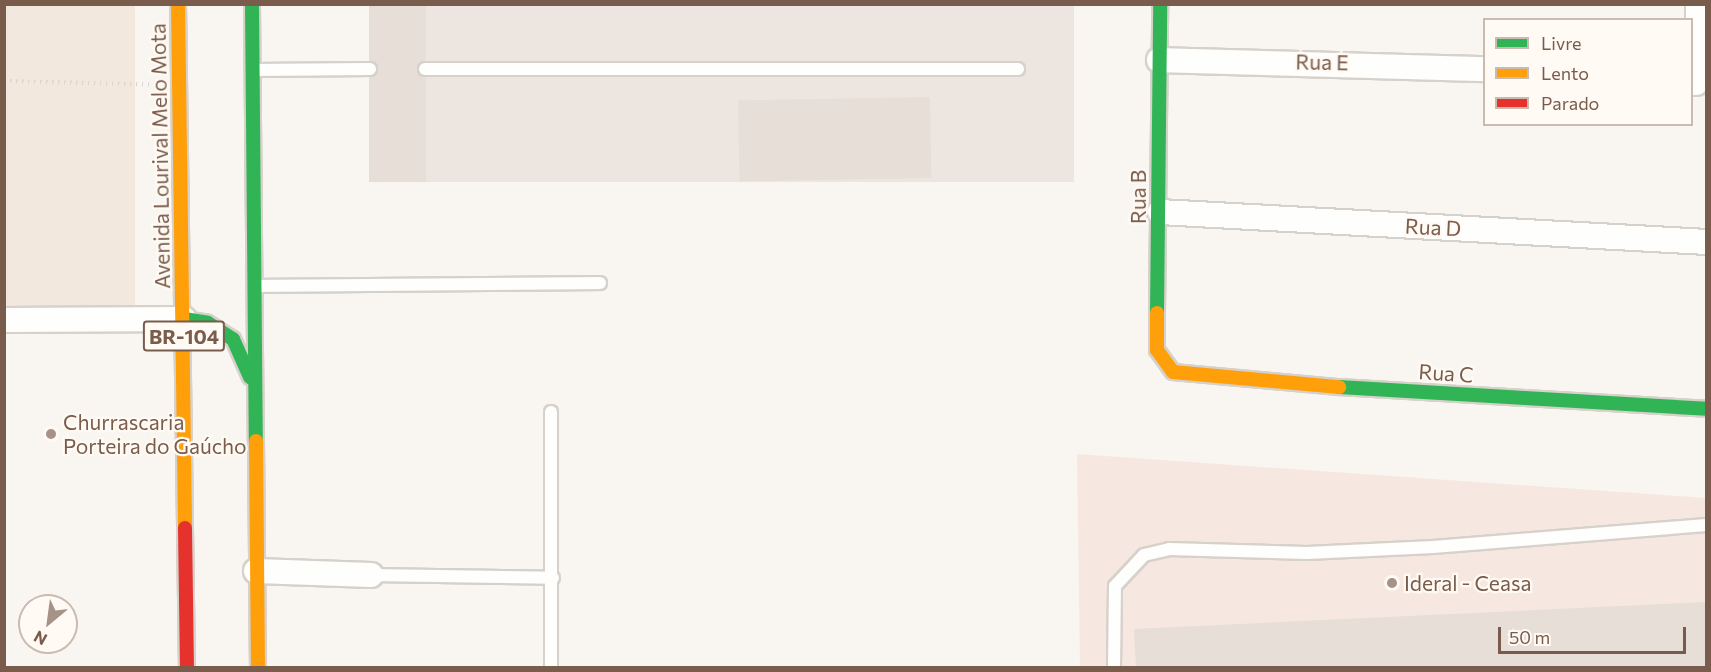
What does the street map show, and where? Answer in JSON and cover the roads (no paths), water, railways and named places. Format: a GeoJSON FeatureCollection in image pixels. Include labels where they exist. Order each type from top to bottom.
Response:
{"type":"FeatureCollection","features":[{"type":"Feature","properties":{"kind":"main road","name":"Avenida Lourival Melo Mota"},"geometry":{"type":"LineString","coordinates":[[178,4],[187,668]]}},
{"type":"Feature","properties":{"kind":"main road","name":"BR-104"},"geometry":{"type":"LineString","coordinates":[[252,4],[258,668]]}},
{"type":"Feature","properties":{"kind":"main road","name":"Rua B"},"geometry":{"type":"LineString","coordinates":[[1160,4],[1160,212],[1157,350],[1162,362],[1184,376]]}},
{"type":"Feature","properties":{"kind":"main road"},"geometry":{"type":"LineString","coordinates":[[184,319],[208,323],[233,339],[254,387]]}},
{"type":"Feature","properties":{"kind":"main road","name":"Rua C"},"geometry":{"type":"LineString","coordinates":[[1184,376],[1707,409]]}},
{"type":"Feature","properties":{"kind":"street"},"geometry":{"type":"LineString","coordinates":[[1698,4],[1698,83]]}},
{"type":"Feature","properties":{"kind":"street","name":"Rua E"},"geometry":{"type":"LineString","coordinates":[[1159,60],[1483,69]]}},
{"type":"Feature","properties":{"kind":"street","name":"Rua D"},"geometry":{"type":"LineString","coordinates":[[1160,212],[1707,242]]}},
{"type":"Feature","properties":{"kind":"street"},"geometry":{"type":"LineString","coordinates":[[4,320],[184,319]]}},
{"type":"Feature","properties":{"kind":"street"},"geometry":{"type":"LineString","coordinates":[[256,571],[371,575]]}},
{"type":"Feature","properties":{"kind":"lane"},"geometry":{"type":"LineString","coordinates":[[253,70],[370,69]]}},
{"type":"Feature","properties":{"kind":"lane"},"geometry":{"type":"LineString","coordinates":[[425,69],[1018,69]]}},
{"type":"Feature","properties":{"kind":"lane"},"geometry":{"type":"LineString","coordinates":[[254,286],[600,284]]}},
{"type":"Feature","properties":{"kind":"lane"},"geometry":{"type":"LineString","coordinates":[[550,668],[553,578],[551,412]]}},
{"type":"Feature","properties":{"kind":"lane"},"geometry":{"type":"LineString","coordinates":[[1114,668],[1115,586],[1144,555],[1169,549],[1307,553],[1433,548],[1706,525]]}},
{"type":"Feature","properties":{"kind":"lane"},"geometry":{"type":"LineString","coordinates":[[371,575],[553,578]]}},
{"type":"Feature","properties":{"kind":"place","name":"Churrascaria Porteira do Gaúcho"},"geometry":{"type":"Point","coordinates":[51,434]}},
{"type":"Feature","properties":{"kind":"place","name":"Ideral - Ceasa"},"geometry":{"type":"Point","coordinates":[1392,583]}}]}
